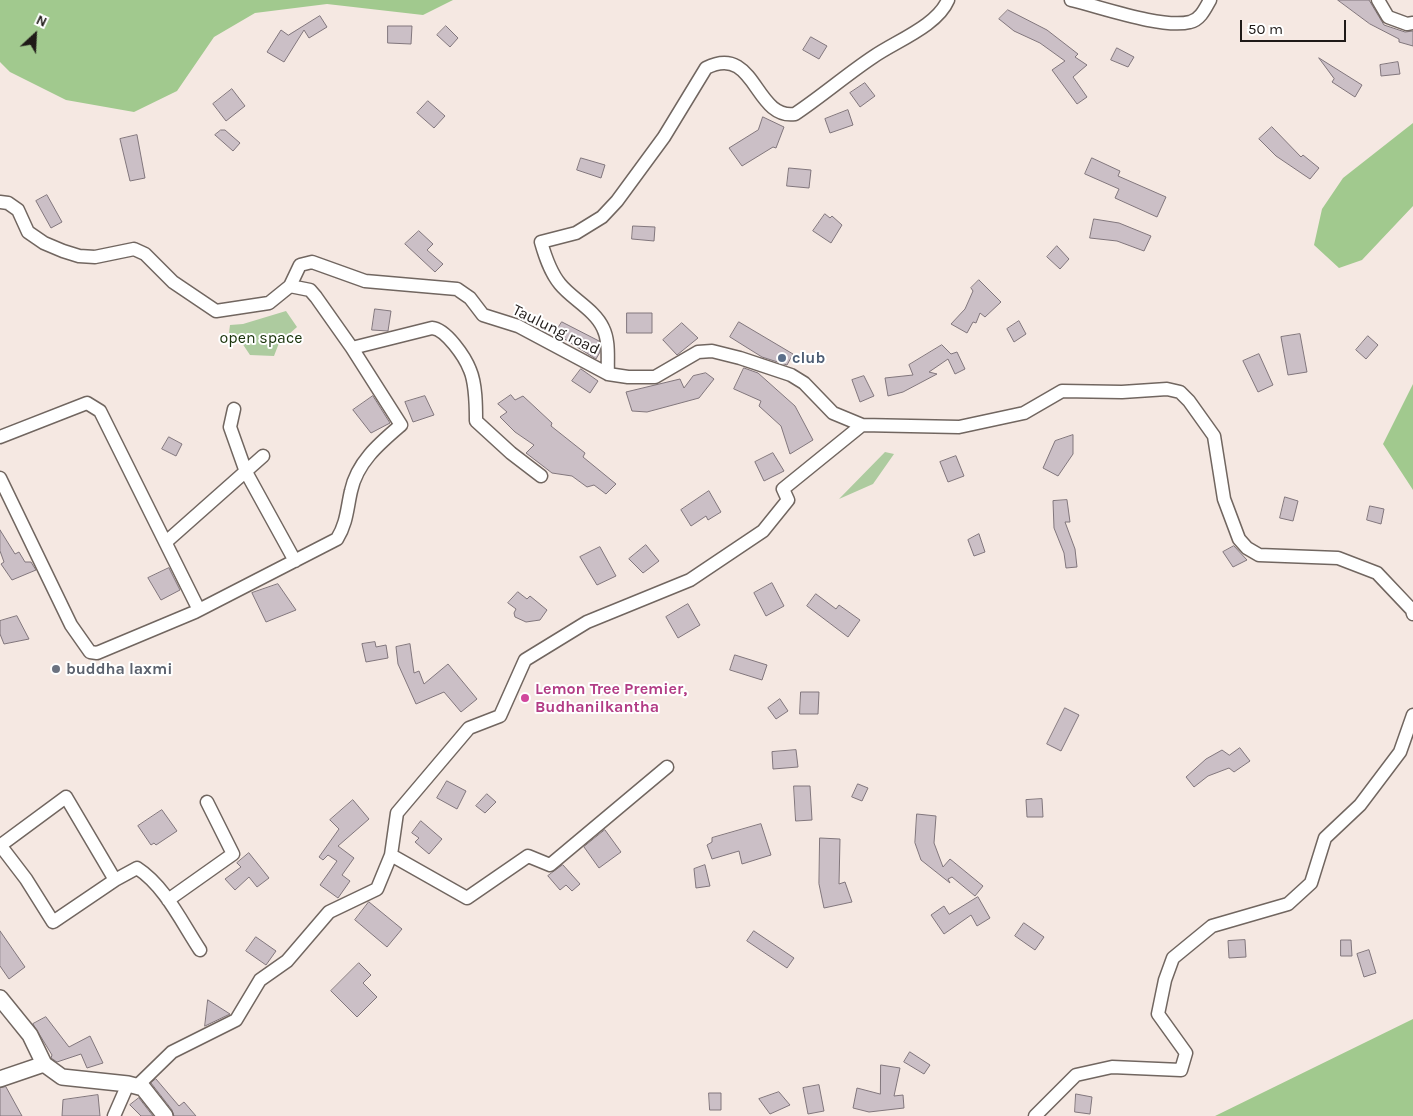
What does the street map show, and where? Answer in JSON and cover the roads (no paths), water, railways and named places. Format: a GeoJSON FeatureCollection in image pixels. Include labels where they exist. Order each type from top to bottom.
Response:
{"type":"FeatureCollection","features":[{"type":"Feature","properties":{"kind":"street"},"geometry":{"type":"LineString","coordinates":[[948,0],[945,8],[921,30],[908,34],[872,57],[795,114],[786,116],[772,110],[746,72],[730,63],[717,62],[706,68],[664,137],[617,201],[602,217],[576,233],[541,242],[546,261],[560,284],[577,298],[603,327],[607,340],[608,374],[628,377],[655,377],[698,352],[712,350],[791,375],[804,383],[833,413],[862,425],[959,427],[1024,413],[1062,391],[1122,392],[1167,389],[1180,392],[1189,401],[1214,436],[1224,499],[1239,539],[1247,548],[1259,555],[1338,558],[1377,573],[1412,610],[1413,614]]}},
{"type":"Feature","properties":{"kind":"street"},"geometry":{"type":"LineString","coordinates":[[1072,0],[1169,24],[1192,22],[1203,14],[1210,0]]}},
{"type":"Feature","properties":{"kind":"street"},"geometry":{"type":"LineString","coordinates":[[1378,0],[1388,18],[1407,24],[1413,23]]}},
{"type":"Feature","properties":{"kind":"street","name":"Taulung road"},"geometry":{"type":"LineString","coordinates":[[0,202],[8,203],[18,210],[28,232],[44,243],[63,251],[79,256],[95,257],[134,249],[144,254],[173,282],[216,311],[269,303],[290,286],[300,265],[312,262],[365,280],[457,289],[470,298],[483,315],[518,326],[608,374]]}},
{"type":"Feature","properties":{"kind":"street"},"geometry":{"type":"LineString","coordinates":[[0,478],[72,625],[90,652],[97,653],[199,610],[337,539],[344,528],[351,489],[364,460],[373,449],[401,425],[352,348],[310,290],[290,286]]}},
{"type":"Feature","properties":{"kind":"street"},"geometry":{"type":"LineString","coordinates":[[352,348],[432,328],[445,333],[471,370],[476,422],[511,453],[542,476]]}},
{"type":"Feature","properties":{"kind":"street"},"geometry":{"type":"LineString","coordinates":[[0,437],[87,403],[100,411],[199,610]]}},
{"type":"Feature","properties":{"kind":"street"},"geometry":{"type":"LineString","coordinates":[[234,409],[230,427],[246,472],[295,561]]}},
{"type":"Feature","properties":{"kind":"street"},"geometry":{"type":"LineString","coordinates":[[114,1116],[132,1085],[172,1052],[236,1020],[260,980],[287,961],[329,912],[377,890],[391,856],[397,813],[468,728],[500,716],[525,660],[587,622],[690,580],[763,531],[786,494],[862,425]]}},
{"type":"Feature","properties":{"kind":"street"},"geometry":{"type":"LineString","coordinates":[[166,542],[263,456]]}},
{"type":"Feature","properties":{"kind":"street"},"geometry":{"type":"LineString","coordinates":[[1035,1116],[1076,1075],[1112,1067],[1181,1070],[1186,1053],[1158,1014],[1165,980],[1173,958],[1212,926],[1288,904],[1311,883],[1325,838],[1360,805],[1400,752],[1413,715]]}},
{"type":"Feature","properties":{"kind":"street"},"geometry":{"type":"LineString","coordinates":[[391,856],[467,898],[528,856],[550,865],[667,767]]}},
{"type":"Feature","properties":{"kind":"street"},"geometry":{"type":"LineString","coordinates":[[114,880],[66,796],[1,844],[53,922],[114,880],[137,868],[144,872],[168,900],[200,950]]}},
{"type":"Feature","properties":{"kind":"street"},"geometry":{"type":"LineString","coordinates":[[168,900],[233,854],[207,802]]}},
{"type":"Feature","properties":{"kind":"street"},"geometry":{"type":"LineString","coordinates":[[0,998],[30,1035],[44,1064],[62,1078],[132,1085],[142,1088],[165,1116]]}},
{"type":"Feature","properties":{"kind":"street"},"geometry":{"type":"LineString","coordinates":[[0,1078],[44,1064]]}},
{"type":"Feature","properties":{"kind":"place","name":"club"},"geometry":{"type":"Point","coordinates":[782,358]}},
{"type":"Feature","properties":{"kind":"place","name":"buddha laxmi"},"geometry":{"type":"Point","coordinates":[56,669]}},
{"type":"Feature","properties":{"kind":"place","name":"Lemon Tree Premier, Budhanilkantha"},"geometry":{"type":"Point","coordinates":[525,698]}},
{"type":"Feature","properties":{"kind":"park label","name":"open space"},"geometry":{"type":"Point","coordinates":[261,338]}}]}
